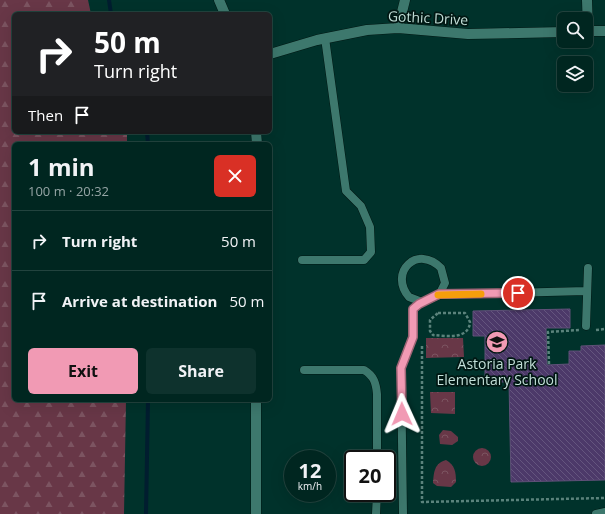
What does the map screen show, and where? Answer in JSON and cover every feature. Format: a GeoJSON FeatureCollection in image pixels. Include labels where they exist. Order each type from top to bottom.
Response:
{"type":"FeatureCollection","features":[{"type":"Feature","properties":{"kind":"street"},"geometry":{"type":"LineString","coordinates":[[219,0],[223,12]]}},
{"type":"Feature","properties":{"kind":"street"},"geometry":{"type":"LineString","coordinates":[[398,28],[405,0]]}},
{"type":"Feature","properties":{"kind":"street"},"geometry":{"type":"LineString","coordinates":[[587,0],[587,12]]}},
{"type":"Feature","properties":{"kind":"street","name":"Gothic Drive"},"geometry":{"type":"LineString","coordinates":[[272,53],[325,38],[367,30],[398,28],[468,34],[557,32]]}},
{"type":"Feature","properties":{"kind":"street"},"geometry":{"type":"LineString","coordinates":[[593,31],[605,31]]}},
{"type":"Feature","properties":{"kind":"street"},"geometry":{"type":"LineString","coordinates":[[256,402],[256,514]]}},
{"type":"Feature","properties":{"kind":"lane"},"geometry":{"type":"LineString","coordinates":[[302,260],[364,260],[371,252],[370,227],[361,206],[346,191],[325,38]]}},
{"type":"Feature","properties":{"kind":"lane"},"geometry":{"type":"LineString","coordinates":[[422,302],[416,301],[409,297],[401,284],[404,270],[415,260],[429,259],[441,268],[445,283],[439,294]]}},
{"type":"Feature","properties":{"kind":"lane"},"geometry":{"type":"LineString","coordinates":[[586,326],[586,291],[588,268]]}},
{"type":"Feature","properties":{"kind":"lane"},"geometry":{"type":"LineString","coordinates":[[403,514],[401,368],[413,337],[413,309],[422,302],[439,294],[586,291]]}},
{"type":"Feature","properties":{"kind":"lane"},"geometry":{"type":"LineString","coordinates":[[304,370],[364,370],[372,375],[376,384],[377,394],[377,450]]}},
{"type":"Feature","properties":{"kind":"lane"},"geometry":{"type":"LineString","coordinates":[[376,514],[377,502]]}},
{"type":"Feature","properties":{"kind":"lane"},"geometry":{"type":"LineString","coordinates":[[596,514],[605,512]]}},
{"type":"Feature","properties":{"kind":"path"},"geometry":{"type":"LineString","coordinates":[[438,313],[465,313],[470,322],[466,331],[459,336],[433,335],[430,326],[430,320],[438,313]]}},
{"type":"Feature","properties":{"kind":"path"},"geometry":{"type":"LineString","coordinates":[[548,332],[550,364]]}},
{"type":"Feature","properties":{"kind":"path"},"geometry":{"type":"LineString","coordinates":[[422,340],[422,502],[605,498]]}},
{"type":"Feature","properties":{"kind":"green space"},"geometry":{"type":"Polygon","coordinates":[[[0,0],[88,0],[91,12],[12,12],[12,134],[127,134],[127,142],[12,142],[12,402],[126,402],[124,514],[0,514],[0,0]]]}},
{"type":"Feature","properties":{"kind":"green space"},"geometry":{"type":"Polygon","coordinates":[[[426,338],[463,338],[464,357],[426,358],[426,338]]]}},
{"type":"Feature","properties":{"kind":"green space"},"geometry":{"type":"Polygon","coordinates":[[[430,392],[455,392],[455,414],[431,413],[430,392]]]}},
{"type":"Feature","properties":{"kind":"green space"},"geometry":{"type":"Polygon","coordinates":[[[443,430],[451,431],[458,437],[458,441],[452,445],[440,444],[439,435],[443,430]]]}},
{"type":"Feature","properties":{"kind":"green space"},"geometry":{"type":"Polygon","coordinates":[[[482,448],[488,451],[491,457],[488,463],[482,466],[476,463],[473,457],[476,451],[482,448]]]}},
{"type":"Feature","properties":{"kind":"green space"},"geometry":{"type":"Polygon","coordinates":[[[446,460],[454,469],[456,482],[451,487],[437,486],[433,483],[435,469],[439,463],[446,460]]]}},
{"type":"Feature","properties":{"kind":"building"},"geometry":{"type":"Polygon","coordinates":[[[570,309],[570,328],[546,328],[547,365],[569,364],[569,351],[581,351],[581,346],[605,345],[605,480],[511,482],[509,382],[485,382],[485,336],[473,336],[473,311],[570,309]]]}},
{"type":"Feature","properties":{"kind":"waterway"},"geometry":{"type":"LineString","coordinates":[[109,0],[111,12]]}},
{"type":"Feature","properties":{"kind":"waterway"},"geometry":{"type":"LineString","coordinates":[[147,134],[148,142]]}},
{"type":"Feature","properties":{"kind":"waterway"},"geometry":{"type":"LineString","coordinates":[[146,514],[148,402]]}},
{"type":"Feature","properties":{"kind":"slow traffic"},"geometry":{"type":"LineString","coordinates":[[438,295],[481,294]]}},
{"type":"Feature","properties":{"kind":"place","name":"Astoria Park Elementary School"},"geometry":{"type":"Point","coordinates":[497,342]}},
{"type":"Feature","properties":{"kind":"route"},"geometry":{"type":"LineString","coordinates":[[402,414],[401,368],[413,337],[413,309],[419,304],[439,294],[518,293]]}}]}
